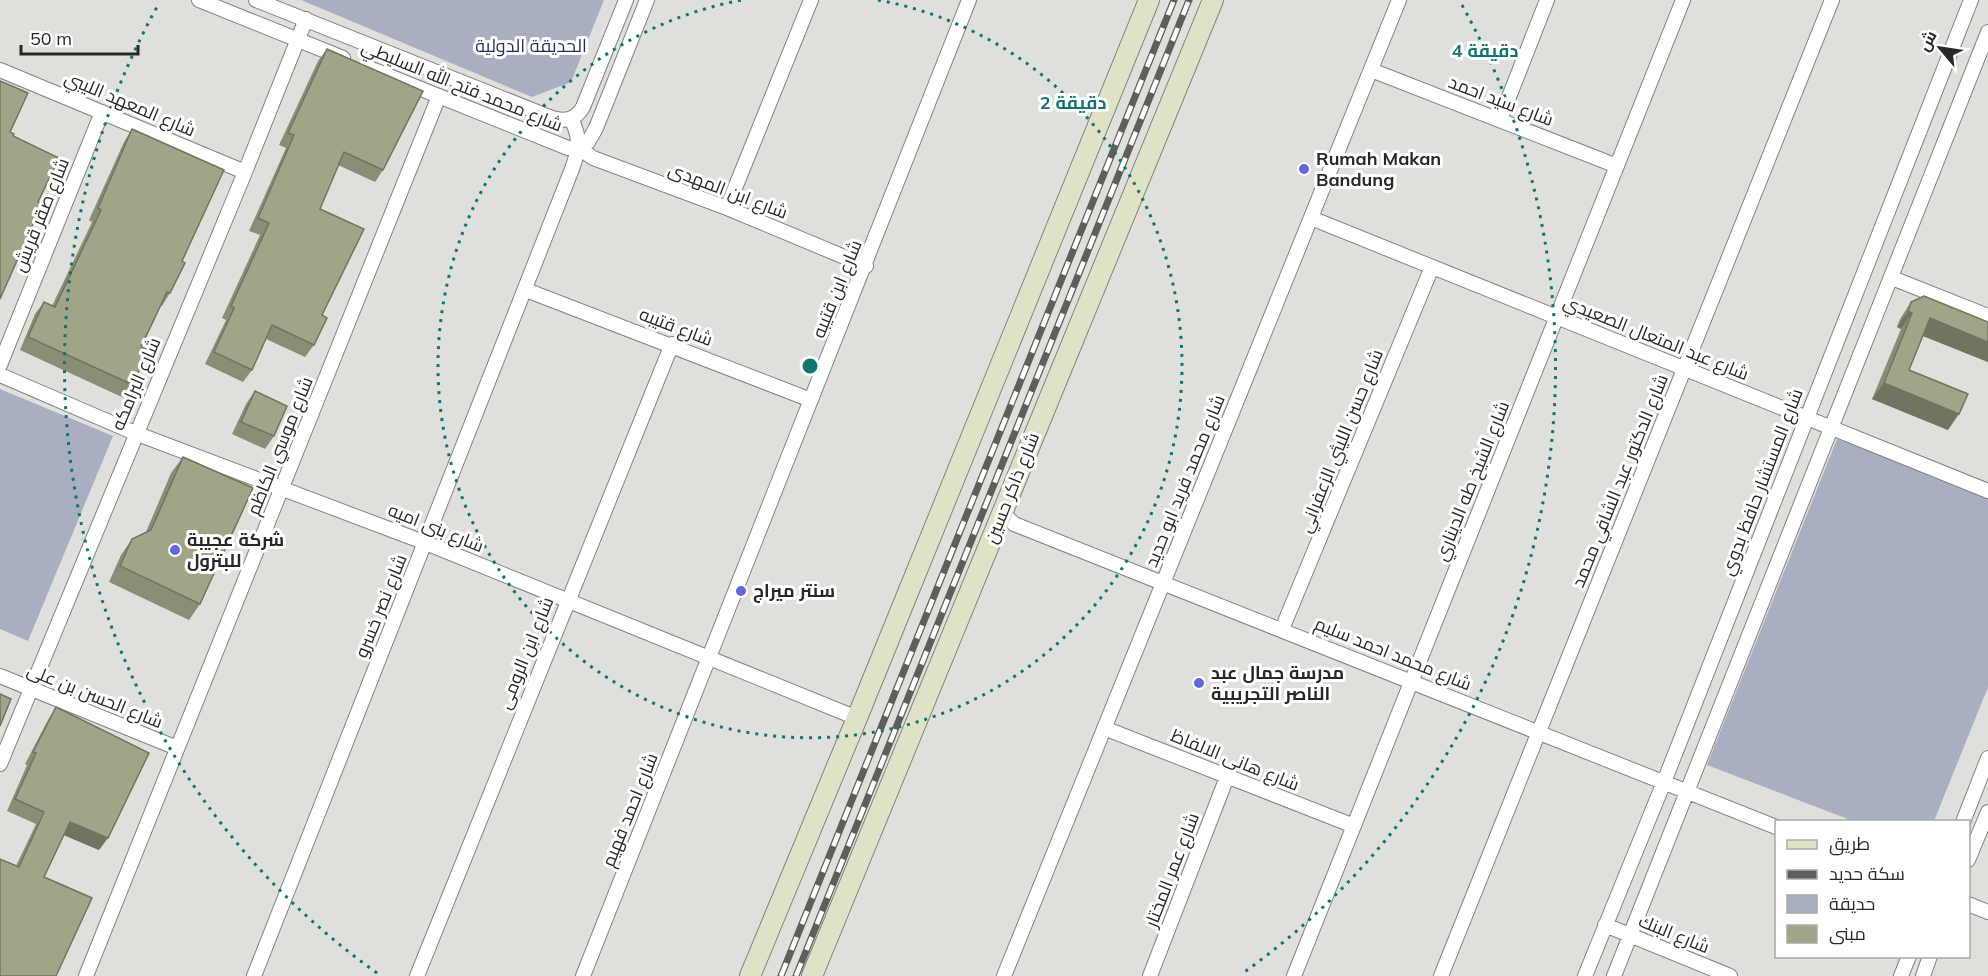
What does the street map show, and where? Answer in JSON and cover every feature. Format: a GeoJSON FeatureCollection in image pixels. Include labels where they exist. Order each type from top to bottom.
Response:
{"type":"FeatureCollection","features":[{"type":"Feature","properties":{"kind":"main road"},"geometry":{"type":"LineString","coordinates":[[750,976],[1149,0]]}},
{"type":"Feature","properties":{"kind":"main road","name":"شارع ذاكر حسين"},"geometry":{"type":"LineString","coordinates":[[812,976],[1213,0]]}},
{"type":"Feature","properties":{"kind":"street","name":"شارع محمد فتح الله السليطي"},"geometry":{"type":"LineString","coordinates":[[200,0],[568,148],[579,148]]}},
{"type":"Feature","properties":{"kind":"street","name":"شارع محمد فتح الله السليطي"},"geometry":{"type":"LineString","coordinates":[[256,0],[552,118],[572,119]]}},
{"type":"Feature","properties":{"kind":"street"},"geometry":{"type":"LineString","coordinates":[[579,148],[578,133],[572,119],[584,107],[626,0]]}},
{"type":"Feature","properties":{"kind":"street","name":"شارع نصر خسرو"},"geometry":{"type":"LineString","coordinates":[[254,976],[526,290],[579,148],[592,135],[647,0]]}},
{"type":"Feature","properties":{"kind":"street"},"geometry":{"type":"LineString","coordinates":[[727,208],[811,0]]}},
{"type":"Feature","properties":{"kind":"street","name":"شارع ابن قتيبه"},"geometry":{"type":"LineString","coordinates":[[711,658],[969,0]]}},
{"type":"Feature","properties":{"kind":"street","name":"شارع محمد فريد ابو حديد"},"geometry":{"type":"LineString","coordinates":[[1004,976],[1399,0]]}},
{"type":"Feature","properties":{"kind":"street"},"geometry":{"type":"LineString","coordinates":[[1500,120],[1546,0]]}},
{"type":"Feature","properties":{"kind":"street","name":"شارع الشيخ طه الديناري"},"geometry":{"type":"LineString","coordinates":[[1294,976],[1683,0]]}},
{"type":"Feature","properties":{"kind":"street","name":"شارع الدكتور عبد الشافي محمد"},"geometry":{"type":"LineString","coordinates":[[1441,976],[1832,0]]}},
{"type":"Feature","properties":{"kind":"street","name":"شارع المستشار حافظ بدوي"},"geometry":{"type":"LineString","coordinates":[[1585,976],[1664,782],[1971,0]]}},
{"type":"Feature","properties":{"kind":"street","name":"شارع البرامكه"},"geometry":{"type":"LineString","coordinates":[[0,764],[306,19]]}},
{"type":"Feature","properties":{"kind":"street"},"geometry":{"type":"LineString","coordinates":[[1614,976],[1988,32]]}},
{"type":"Feature","properties":{"kind":"street","name":"شارع المعهد الليبي"},"geometry":{"type":"LineString","coordinates":[[0,70],[245,172]]}},
{"type":"Feature","properties":{"kind":"street","name":"شارع سيد احمد"},"geometry":{"type":"LineString","coordinates":[[1371,70],[1617,166]]}},
{"type":"Feature","properties":{"kind":"street","name":"شارع موسي الكاظم"},"geometry":{"type":"LineString","coordinates":[[86,976],[439,96]]}},
{"type":"Feature","properties":{"kind":"street"},"geometry":{"type":"LineString","coordinates":[[584,107],[600,116]]}},
{"type":"Feature","properties":{"kind":"street","name":"شارع صقر قريش"},"geometry":{"type":"LineString","coordinates":[[0,365],[102,112]]}},
{"type":"Feature","properties":{"kind":"street","name":"شارع ابن المهدى"},"geometry":{"type":"LineString","coordinates":[[579,148],[593,158],[727,208],[866,266]]}},
{"type":"Feature","properties":{"kind":"street"},"geometry":{"type":"LineString","coordinates":[[572,169],[593,158]]}},
{"type":"Feature","properties":{"kind":"street","name":"شارع عبد المتعال الصعيدي"},"geometry":{"type":"LineString","coordinates":[[1311,218],[1988,491]]}},
{"type":"Feature","properties":{"kind":"street","name":"شارع حسن الليثي الزعفراني"},"geometry":{"type":"LineString","coordinates":[[1282,629],[1432,267]]}},
{"type":"Feature","properties":{"kind":"street"},"geometry":{"type":"LineString","coordinates":[[1892,278],[1988,316]]}},
{"type":"Feature","properties":{"kind":"street","name":"شارع قتيبه"},"geometry":{"type":"LineString","coordinates":[[526,290],[672,344],[811,400]]}},
{"type":"Feature","properties":{"kind":"street","name":"شارع ابن الرومى"},"geometry":{"type":"LineString","coordinates":[[417,976],[566,600],[672,344]]}},
{"type":"Feature","properties":{"kind":"street","name":"شارع بنى اميه"},"geometry":{"type":"LineString","coordinates":[[0,375],[135,433],[426,543],[857,718]]}},
{"type":"Feature","properties":{"kind":"street","name":"شارع محمد احمد سليم"},"geometry":{"type":"LineString","coordinates":[[1003,508],[1006,517],[1014,524],[1164,581],[1775,827]]}},
{"type":"Feature","properties":{"kind":"street","name":"شارع احمد فهيم"},"geometry":{"type":"LineString","coordinates":[[583,976],[711,658]]}},
{"type":"Feature","properties":{"kind":"street","name":"شارع الحسن بن على"},"geometry":{"type":"LineString","coordinates":[[0,676],[177,748]]}},
{"type":"Feature","properties":{"kind":"street","name":"شارع هانى الالفاظ"},"geometry":{"type":"LineString","coordinates":[[1104,728],[1354,826]]}},
{"type":"Feature","properties":{"kind":"street"},"geometry":{"type":"LineString","coordinates":[[1963,820],[1988,758]]}},
{"type":"Feature","properties":{"kind":"street","name":"شارع عمر المختار"},"geometry":{"type":"LineString","coordinates":[[1150,976],[1227,777]]}},
{"type":"Feature","properties":{"kind":"street"},"geometry":{"type":"LineString","coordinates":[[1970,855],[1988,812]]}},
{"type":"Feature","properties":{"kind":"street"},"geometry":{"type":"LineString","coordinates":[[1970,905],[1988,912]]}},
{"type":"Feature","properties":{"kind":"street","name":"شارع البنك"},"geometry":{"type":"LineString","coordinates":[[1605,926],[1730,976]]}},
{"type":"Feature","properties":{"kind":"street"},"geometry":{"type":"LineString","coordinates":[[1901,976],[1909,958]]}},
{"type":"Feature","properties":{"kind":"street"},"geometry":{"type":"LineString","coordinates":[[1923,976],[1930,958]]}},
{"type":"Feature","properties":{"kind":"green space","name":"الحديقة الدولية"},"geometry":{"type":"Polygon","coordinates":[[[301,0],[604,0],[571,82],[532,97],[301,0]]]}},
{"type":"Feature","properties":{"kind":"green space"},"geometry":{"type":"Polygon","coordinates":[[[0,389],[113,436],[28,641],[0,629],[0,389]]]}},
{"type":"Feature","properties":{"kind":"green space"},"geometry":{"type":"Polygon","coordinates":[[[1837,439],[1988,497],[1988,687],[1934,820],[1850,820],[1707,765],[1837,439]]]}},
{"type":"Feature","properties":{"kind":"building"},"geometry":{"type":"Polygon","coordinates":[[[327,49],[423,91],[383,170],[344,152],[320,209],[364,229],[322,315],[327,318],[314,345],[272,325],[252,370],[214,352],[234,308],[231,306],[269,223],[258,218],[294,135],[288,133],[327,49]]]}},
{"type":"Feature","properties":{"kind":"building"},"geometry":{"type":"Polygon","coordinates":[[[0,81],[28,93],[10,132],[14,134],[13,136],[59,158],[38,202],[42,204],[0,299],[0,81]]]}},
{"type":"Feature","properties":{"kind":"building"},"geometry":{"type":"Polygon","coordinates":[[[132,129],[224,170],[182,261],[185,263],[170,293],[167,292],[141,347],[148,350],[133,385],[28,337],[44,302],[55,307],[101,210],[98,208],[132,129]]]}},
{"type":"Feature","properties":{"kind":"building"},"geometry":{"type":"Polygon","coordinates":[[[1924,296],[1988,322],[1988,342],[1930,318],[1909,370],[1968,394],[1959,414],[1884,383],[1912,313],[1908,311],[1911,302],[1924,296]]]}},
{"type":"Feature","properties":{"kind":"building"},"geometry":{"type":"Polygon","coordinates":[[[255,391],[287,406],[274,436],[241,422],[255,391]]]}},
{"type":"Feature","properties":{"kind":"building","name":"شركة عجيبة للبترول"},"geometry":{"type":"Polygon","coordinates":[[[183,457],[253,488],[200,604],[120,566],[132,539],[151,530],[183,457]]]}},
{"type":"Feature","properties":{"kind":"building"},"geometry":{"type":"Polygon","coordinates":[[[0,694],[11,699],[0,726],[0,694]]]}},
{"type":"Feature","properties":{"kind":"building"},"geometry":{"type":"Polygon","coordinates":[[[56,707],[149,753],[108,838],[70,822],[44,877],[92,898],[56,976],[0,976],[0,859],[19,867],[44,812],[15,799],[36,753],[33,752],[56,707]]]}},
{"type":"Feature","properties":{"kind":"railway"},"geometry":{"type":"LineString","coordinates":[[781,976],[1174,0]]}},
{"type":"Feature","properties":{"kind":"railway"},"geometry":{"type":"LineString","coordinates":[[796,976],[1189,0]]}},
{"type":"Feature","properties":{"kind":"place","name":"Rumah Makan Bandung"},"geometry":{"type":"Point","coordinates":[1304,169]}},
{"type":"Feature","properties":{"kind":"place","name":"شركة عجيبة للبترول"},"geometry":{"type":"Point","coordinates":[175,550]}},
{"type":"Feature","properties":{"kind":"place","name":"سنتر ميراج"},"geometry":{"type":"Point","coordinates":[741,591]}},
{"type":"Feature","properties":{"kind":"place","name":"مدرسة جمال عبد الناصر التجريبية"},"geometry":{"type":"Point","coordinates":[1199,683]}}]}
